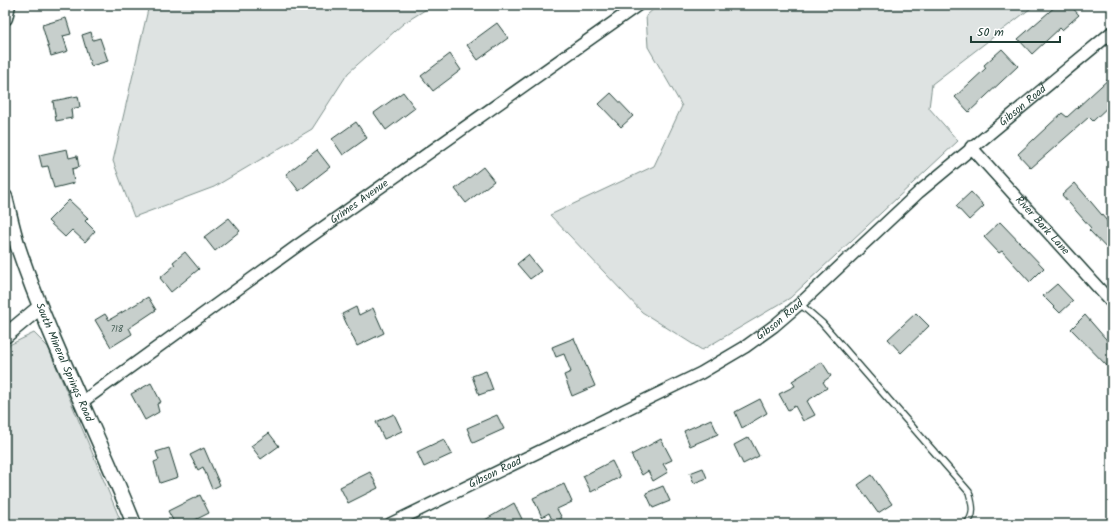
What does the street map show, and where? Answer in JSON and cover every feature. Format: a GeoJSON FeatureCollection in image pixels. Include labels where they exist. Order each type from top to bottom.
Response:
{"type":"FeatureCollection","features":[{"type":"Feature","properties":{"kind":"street"},"geometry":{"type":"LineString","coordinates":[[5,18],[8,5]]}},
{"type":"Feature","properties":{"kind":"street","name":"Grimes Avenue"},"geometry":{"type":"LineString","coordinates":[[82,402],[300,243],[638,5]]}},
{"type":"Feature","properties":{"kind":"street","name":"Gibson Road"},"geometry":{"type":"LineString","coordinates":[[390,524],[701,373],[745,347],[800,304],[913,197],[1112,32]]}},
{"type":"Feature","properties":{"kind":"street","name":"River Bark Lane"},"geometry":{"type":"LineString","coordinates":[[972,148],[1112,303]]}},
{"type":"Feature","properties":{"kind":"street","name":"South Mineral Springs Road"},"geometry":{"type":"LineString","coordinates":[[5,197],[18,246],[40,307],[134,524]]}},
{"type":"Feature","properties":{"kind":"street"},"geometry":{"type":"LineString","coordinates":[[5,336],[40,307]]}},
{"type":"Feature","properties":{"kind":"lane"},"geometry":{"type":"LineString","coordinates":[[800,304],[822,323],[969,492],[973,508],[970,520],[966,524]]}},
{"type":"Feature","properties":{"kind":"shaded area"},"geometry":{"type":"Polygon","coordinates":[[[149,5],[433,5],[404,23],[348,73],[312,129],[214,187],[134,217],[113,161],[149,5]]]}},
{"type":"Feature","properties":{"kind":"shaded area"},"geometry":{"type":"Polygon","coordinates":[[[658,5],[1035,5],[932,84],[929,108],[958,141],[790,298],[702,350],[642,312],[550,215],[654,166],[682,106],[648,47],[646,16],[658,5]]]}},
{"type":"Feature","properties":{"kind":"shaded area"},"geometry":{"type":"Polygon","coordinates":[[[34,333],[48,347],[122,524],[5,524],[5,347],[34,333]]]}},
{"type":"Feature","properties":{"kind":"building"},"geometry":{"type":"Polygon","coordinates":[[[1057,5],[1070,5],[1079,15],[1062,30],[1060,28],[1032,54],[1018,39],[1057,5]]]}},
{"type":"Feature","properties":{"kind":"building"},"geometry":{"type":"Polygon","coordinates":[[[66,18],[71,34],[63,36],[68,51],[51,56],[42,25],[66,18]]]}},
{"type":"Feature","properties":{"kind":"building"},"geometry":{"type":"Polygon","coordinates":[[[497,23],[508,38],[478,60],[467,45],[497,23]]]}},
{"type":"Feature","properties":{"kind":"building"},"geometry":{"type":"Polygon","coordinates":[[[91,32],[93,40],[100,38],[108,61],[91,66],[82,35],[91,32]]]}},
{"type":"Feature","properties":{"kind":"building"},"geometry":{"type":"Polygon","coordinates":[[[1002,49],[1018,66],[969,112],[955,97],[986,68],[984,65],[1002,49]]]}},
{"type":"Feature","properties":{"kind":"building"},"geometry":{"type":"Polygon","coordinates":[[[450,54],[461,70],[433,91],[421,76],[450,54]]]}},
{"type":"Feature","properties":{"kind":"building"},"geometry":{"type":"Polygon","coordinates":[[[1112,76],[1112,103],[1093,121],[1089,117],[1031,168],[1018,154],[1062,113],[1067,117],[1112,76]]]}},
{"type":"Feature","properties":{"kind":"building"},"geometry":{"type":"Polygon","coordinates":[[[403,92],[415,108],[386,130],[374,113],[403,92]]]}},
{"type":"Feature","properties":{"kind":"building"},"geometry":{"type":"Polygon","coordinates":[[[611,93],[633,116],[621,127],[599,104],[611,93]]]}},
{"type":"Feature","properties":{"kind":"building"},"geometry":{"type":"Polygon","coordinates":[[[78,96],[80,107],[71,109],[72,118],[56,121],[53,101],[78,96]]]}},
{"type":"Feature","properties":{"kind":"building"},"geometry":{"type":"Polygon","coordinates":[[[356,122],[367,138],[343,155],[332,139],[356,122]]]}},
{"type":"Feature","properties":{"kind":"building"},"geometry":{"type":"Polygon","coordinates":[[[67,149],[69,158],[77,156],[79,167],[72,169],[74,183],[54,188],[48,166],[42,167],[39,155],[67,149]]]}},
{"type":"Feature","properties":{"kind":"building"},"geometry":{"type":"Polygon","coordinates":[[[317,150],[330,167],[299,191],[286,174],[317,150]]]}},
{"type":"Feature","properties":{"kind":"building"},"geometry":{"type":"Polygon","coordinates":[[[483,167],[494,181],[466,203],[455,189],[483,167]]]}},
{"type":"Feature","properties":{"kind":"building"},"geometry":{"type":"Polygon","coordinates":[[[1075,183],[1112,227],[1112,254],[1089,230],[1091,228],[1062,195],[1075,183]]]}},
{"type":"Feature","properties":{"kind":"building"},"geometry":{"type":"Polygon","coordinates":[[[971,192],[984,206],[969,220],[956,206],[971,192]]]}},
{"type":"Feature","properties":{"kind":"building"},"geometry":{"type":"Polygon","coordinates":[[[69,200],[88,218],[85,221],[95,231],[85,242],[72,230],[65,237],[48,221],[69,200]]]}},
{"type":"Feature","properties":{"kind":"building"},"geometry":{"type":"Polygon","coordinates":[[[229,218],[240,231],[215,251],[204,237],[229,218]]]}},
{"type":"Feature","properties":{"kind":"building"},"geometry":{"type":"Polygon","coordinates":[[[1000,222],[1044,268],[1030,282],[1002,251],[999,253],[984,237],[1000,222]]]}},
{"type":"Feature","properties":{"kind":"building"},"geometry":{"type":"Polygon","coordinates":[[[185,252],[199,269],[171,292],[160,278],[175,265],[173,262],[185,252]]]}},
{"type":"Feature","properties":{"kind":"building"},"geometry":{"type":"Polygon","coordinates":[[[528,255],[541,271],[530,279],[517,264],[528,255]]]}},
{"type":"Feature","properties":{"kind":"building"},"geometry":{"type":"Polygon","coordinates":[[[1057,284],[1073,301],[1060,313],[1043,296],[1057,284]]]}},
{"type":"Feature","properties":{"kind":"building"},"geometry":{"type":"Polygon","coordinates":[[[148,297],[156,310],[129,328],[132,334],[111,347],[95,320],[105,314],[109,320],[148,297]]]}},
{"type":"Feature","properties":{"kind":"building"},"geometry":{"type":"Polygon","coordinates":[[[356,307],[359,315],[373,308],[384,333],[357,346],[342,314],[356,307]]]}},
{"type":"Feature","properties":{"kind":"building"},"geometry":{"type":"Polygon","coordinates":[[[916,313],[929,326],[901,353],[888,339],[916,313]]]}},
{"type":"Feature","properties":{"kind":"building"},"geometry":{"type":"Polygon","coordinates":[[[1085,315],[1112,346],[1112,371],[1071,329],[1085,315]]]}},
{"type":"Feature","properties":{"kind":"building"},"geometry":{"type":"Polygon","coordinates":[[[574,338],[595,386],[572,396],[564,375],[571,372],[564,354],[556,357],[552,347],[574,338]]]}},
{"type":"Feature","properties":{"kind":"building"},"geometry":{"type":"Polygon","coordinates":[[[822,362],[831,376],[823,382],[827,388],[807,401],[815,415],[803,421],[795,406],[788,410],[779,394],[795,386],[792,381],[822,362]]]}},
{"type":"Feature","properties":{"kind":"building"},"geometry":{"type":"Polygon","coordinates":[[[486,371],[493,390],[479,395],[472,376],[486,371]]]}},
{"type":"Feature","properties":{"kind":"building"},"geometry":{"type":"Polygon","coordinates":[[[151,383],[161,402],[157,404],[159,412],[145,420],[131,394],[151,383]]]}},
{"type":"Feature","properties":{"kind":"building"},"geometry":{"type":"Polygon","coordinates":[[[760,399],[767,413],[742,428],[735,412],[760,399]]]}},
{"type":"Feature","properties":{"kind":"building"},"geometry":{"type":"Polygon","coordinates":[[[394,414],[402,431],[384,439],[376,422],[394,414]]]}},
{"type":"Feature","properties":{"kind":"building"},"geometry":{"type":"Polygon","coordinates":[[[497,415],[504,429],[473,443],[467,428],[497,415]]]}},
{"type":"Feature","properties":{"kind":"building"},"geometry":{"type":"Polygon","coordinates":[[[711,419],[718,434],[690,446],[684,431],[711,419]]]}},
{"type":"Feature","properties":{"kind":"building"},"geometry":{"type":"Polygon","coordinates":[[[269,433],[279,446],[261,459],[251,446],[269,433]]]}},
{"type":"Feature","properties":{"kind":"building"},"geometry":{"type":"Polygon","coordinates":[[[749,437],[759,456],[743,464],[734,445],[749,437]]]}},
{"type":"Feature","properties":{"kind":"building"},"geometry":{"type":"Polygon","coordinates":[[[444,439],[452,454],[424,467],[417,452],[444,439]]]}},
{"type":"Feature","properties":{"kind":"building"},"geometry":{"type":"Polygon","coordinates":[[[661,439],[672,460],[663,464],[668,472],[653,481],[648,471],[642,475],[631,455],[661,439]]]}},
{"type":"Feature","properties":{"kind":"building"},"geometry":{"type":"Polygon","coordinates":[[[169,448],[178,477],[160,483],[154,462],[159,460],[156,452],[169,448]]]}},
{"type":"Feature","properties":{"kind":"building"},"geometry":{"type":"Polygon","coordinates":[[[204,448],[220,485],[212,489],[203,467],[198,470],[190,455],[204,448]]]}},
{"type":"Feature","properties":{"kind":"building"},"geometry":{"type":"Polygon","coordinates":[[[612,461],[620,477],[591,492],[583,476],[612,461]]]}},
{"type":"Feature","properties":{"kind":"building"},"geometry":{"type":"Polygon","coordinates":[[[703,468],[707,478],[694,483],[690,473],[703,468]]]}},
{"type":"Feature","properties":{"kind":"building"},"geometry":{"type":"Polygon","coordinates":[[[370,472],[378,488],[348,503],[340,487],[370,472]]]}},
{"type":"Feature","properties":{"kind":"building"},"geometry":{"type":"Polygon","coordinates":[[[872,475],[892,504],[878,513],[858,485],[872,475]]]}},
{"type":"Feature","properties":{"kind":"building"},"geometry":{"type":"Polygon","coordinates":[[[564,484],[572,502],[557,509],[562,518],[553,522],[549,513],[542,517],[533,498],[564,484]]]}},
{"type":"Feature","properties":{"kind":"building"},"geometry":{"type":"Polygon","coordinates":[[[663,486],[670,501],[653,508],[646,493],[663,486]]]}},
{"type":"Feature","properties":{"kind":"building"},"geometry":{"type":"Polygon","coordinates":[[[200,495],[209,513],[187,524],[175,524],[168,511],[200,495]]]}},
{"type":"Feature","properties":{"kind":"building"},"geometry":{"type":"Polygon","coordinates":[[[514,503],[522,519],[513,524],[478,524],[514,503]]]}}]}
